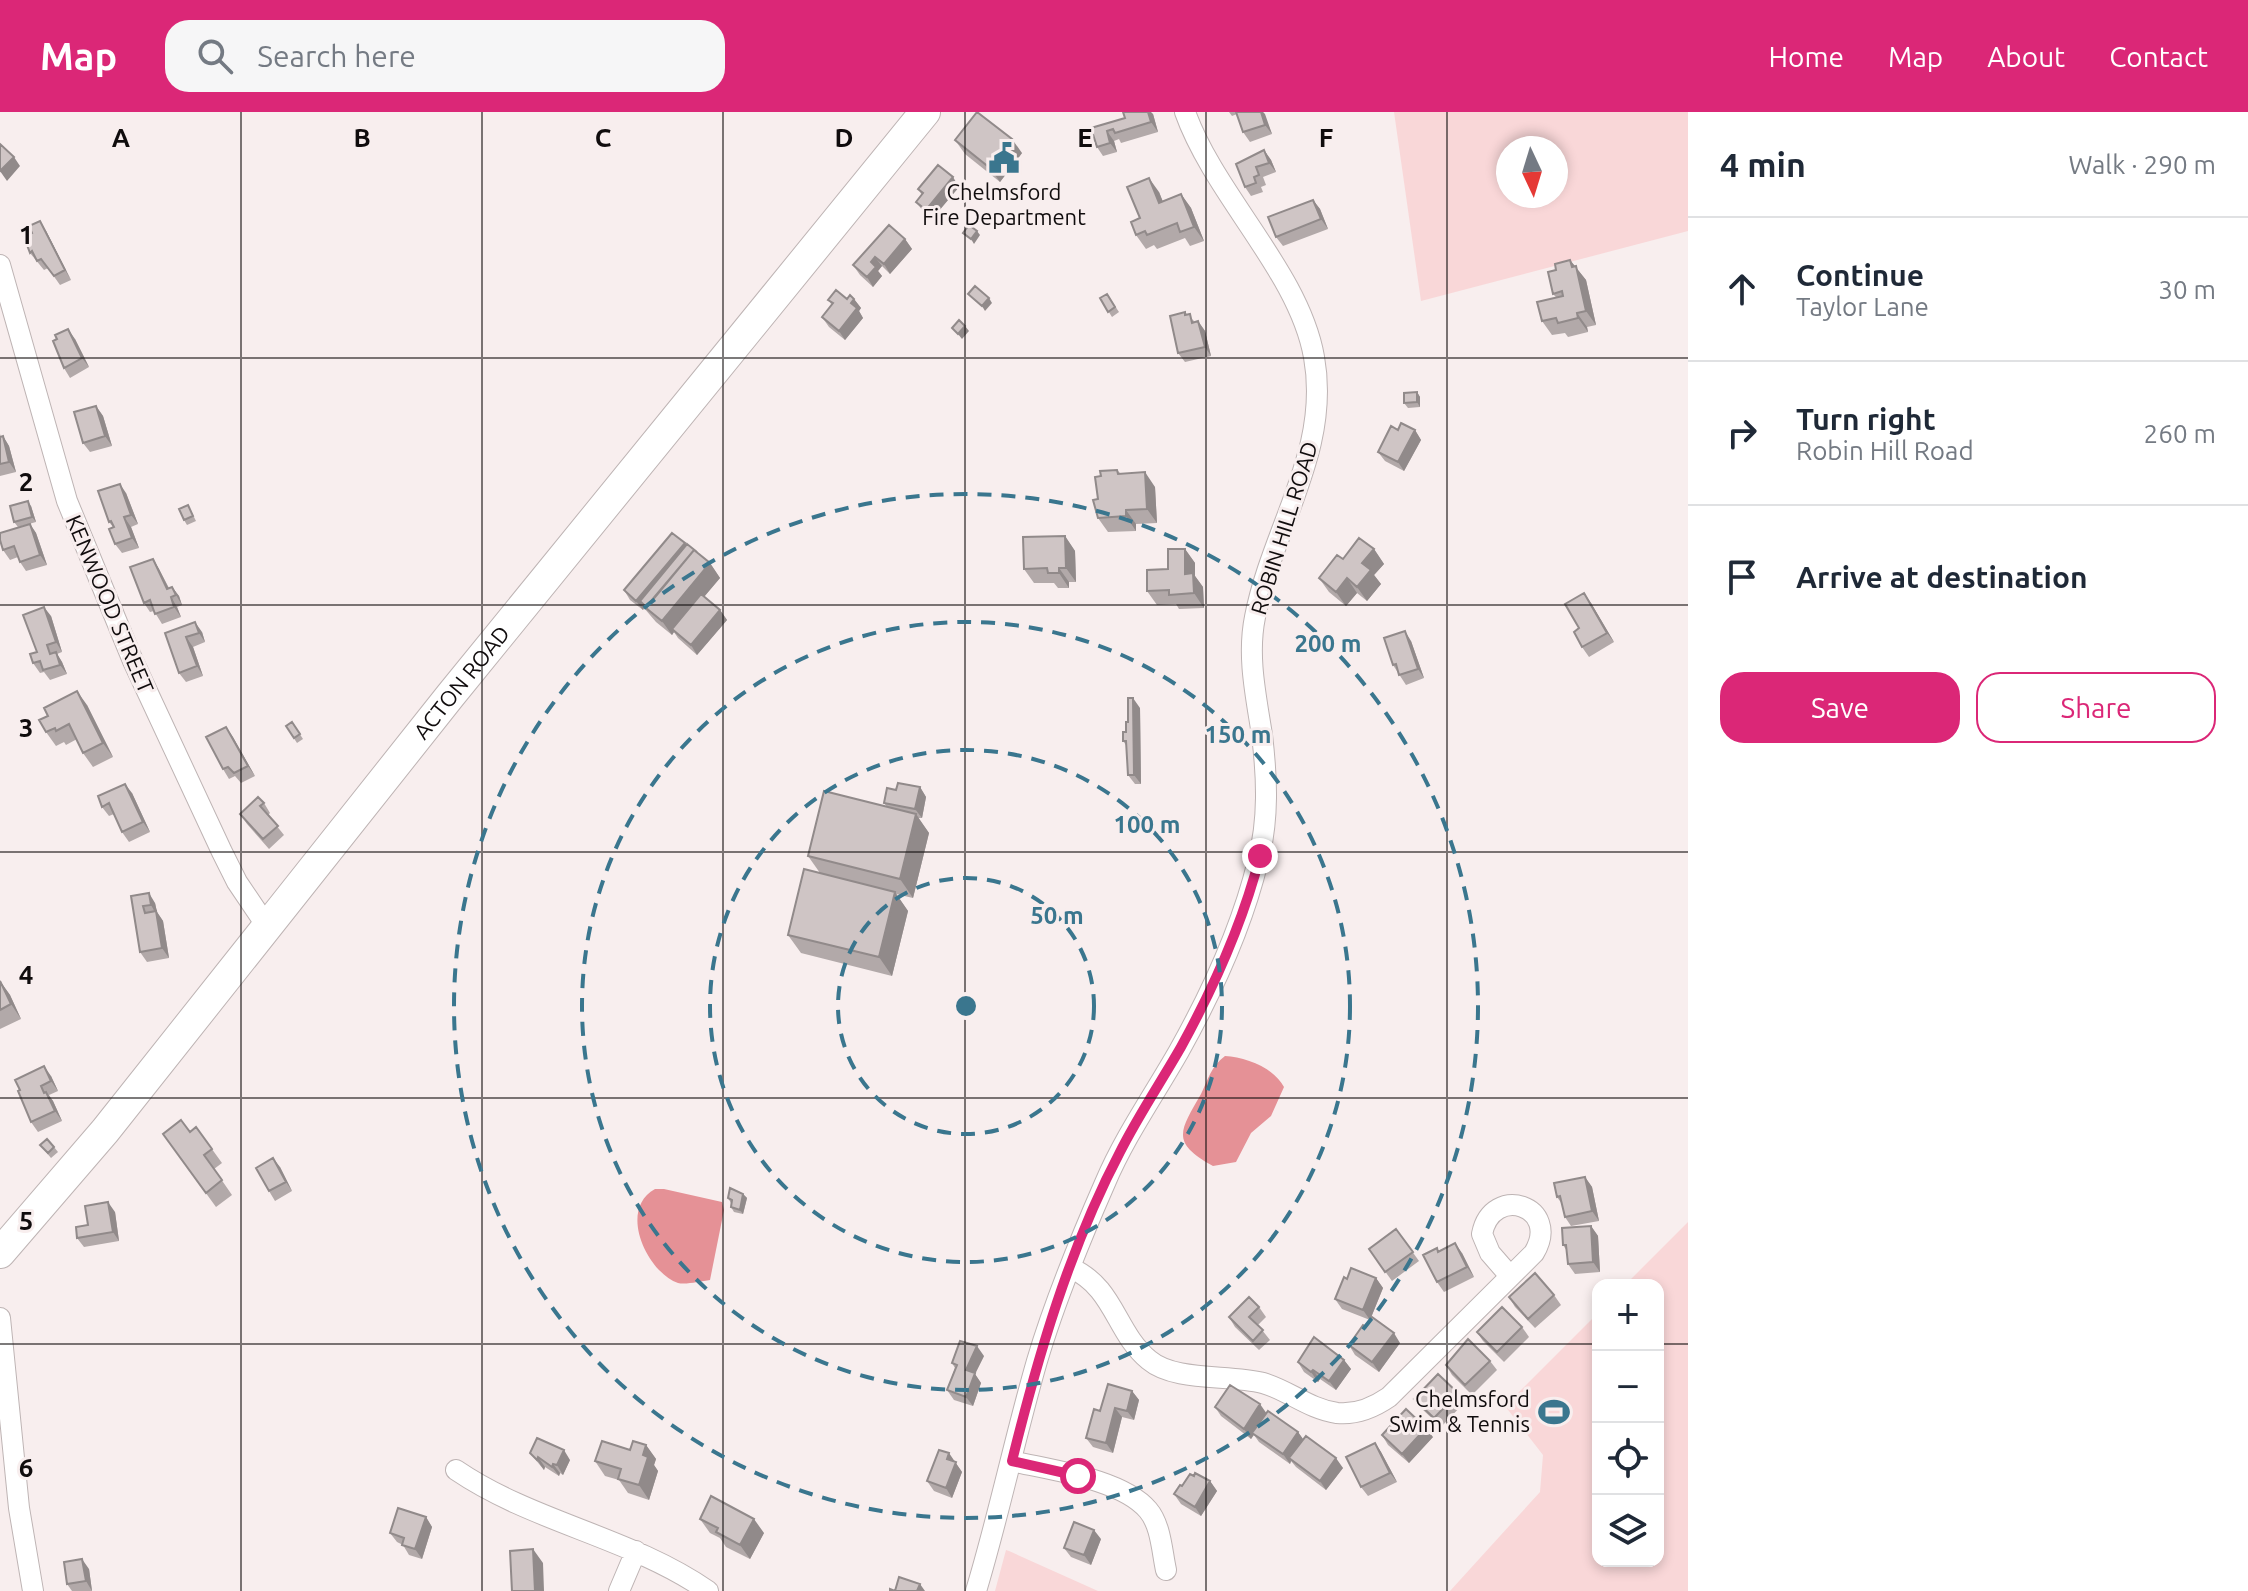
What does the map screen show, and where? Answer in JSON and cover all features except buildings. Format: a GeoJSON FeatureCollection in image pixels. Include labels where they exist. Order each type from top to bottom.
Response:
{"type":"FeatureCollection","features":[{"type":"Feature","properties":{"kind":"main road","name":"ACTON ROAD"},"geometry":{"type":"LineString","coordinates":[[0,1253],[105,1131],[266,925],[925,112]]}},
{"type":"Feature","properties":{"kind":"street","name":"ROBIN HILL ROAD"},"geometry":{"type":"LineString","coordinates":[[976,1591],[1037,1363],[1071,1268],[1119,1152],[1179,1050],[1214,982],[1254,877],[1264,835],[1267,791],[1253,671],[1254,619],[1267,571],[1303,477],[1311,446],[1318,389],[1313,351],[1298,310],[1269,258],[1217,178],[1185,112]]}},
{"type":"Feature","properties":{"kind":"street","name":"KENWOOD STREET"},"geometry":{"type":"LineString","coordinates":[[0,265],[67,501],[133,661],[203,811],[237,882],[266,925]]}},
{"type":"Feature","properties":{"kind":"street"},"geometry":{"type":"LineString","coordinates":[[1071,1268],[1093,1280],[1140,1351],[1157,1366],[1177,1372],[1255,1381],[1319,1409],[1351,1413],[1365,1410],[1389,1397],[1510,1276]]}},
{"type":"Feature","properties":{"kind":"street"},"geometry":{"type":"LineString","coordinates":[[0,1318],[17,1493],[33,1591]]}},
{"type":"Feature","properties":{"kind":"street"},"geometry":{"type":"LineString","coordinates":[[1012,1461],[1105,1485],[1140,1503],[1153,1518],[1166,1570]]}},
{"type":"Feature","properties":{"kind":"street"},"geometry":{"type":"LineString","coordinates":[[456,1470],[523,1506],[636,1551],[708,1591]]}},
{"type":"Feature","properties":{"kind":"street"},"geometry":{"type":"LineString","coordinates":[[619,1591],[636,1551]]}},
{"type":"Feature","properties":{"kind":"shaded area"},"geometry":{"type":"Polygon","coordinates":[[[1394,112],[1688,112],[1688,231],[1421,301],[1394,112]]]}},
{"type":"Feature","properties":{"kind":"shaded area"},"geometry":{"type":"Polygon","coordinates":[[[1225,1056],[1259,1065],[1274,1074],[1284,1087],[1271,1116],[1251,1133],[1236,1162],[1213,1166],[1190,1150],[1183,1135],[1188,1117],[1210,1074],[1225,1056]]]}},
{"type":"Feature","properties":{"kind":"shaded area"},"geometry":{"type":"Polygon","coordinates":[[[655,1189],[722,1202],[724,1210],[710,1280],[678,1283],[656,1267],[648,1254],[641,1240],[638,1211],[644,1199],[655,1189]]]}},
{"type":"Feature","properties":{"kind":"shaded area","name":"Chelmsford Swim & Tennis"},"geometry":{"type":"Polygon","coordinates":[[[1688,1222],[1688,1591],[1450,1591],[1540,1492],[1543,1455],[1505,1406],[1592,1319],[1592,1567],[1664,1567],[1664,1279],[1631,1279],[1688,1222]]]}},
{"type":"Feature","properties":{"kind":"shaded area"},"geometry":{"type":"Polygon","coordinates":[[[1006,1550],[1009,1551],[1098,1591],[995,1591],[1006,1550]]]}},
{"type":"Feature","properties":{"kind":"place","name":"Chelmsford Fire Department"},"geometry":{"type":"Point","coordinates":[1004,158]}},
{"type":"Feature","properties":{"kind":"place","name":"Chelmsford Swim & Tennis"},"geometry":{"type":"Point","coordinates":[1554,1412]}},
{"type":"Feature","properties":{"kind":"route"},"geometry":{"type":"LineString","coordinates":[[1078,1476],[1012,1461],[1037,1363],[1106,1180],[1214,982],[1260,856]]}}]}
